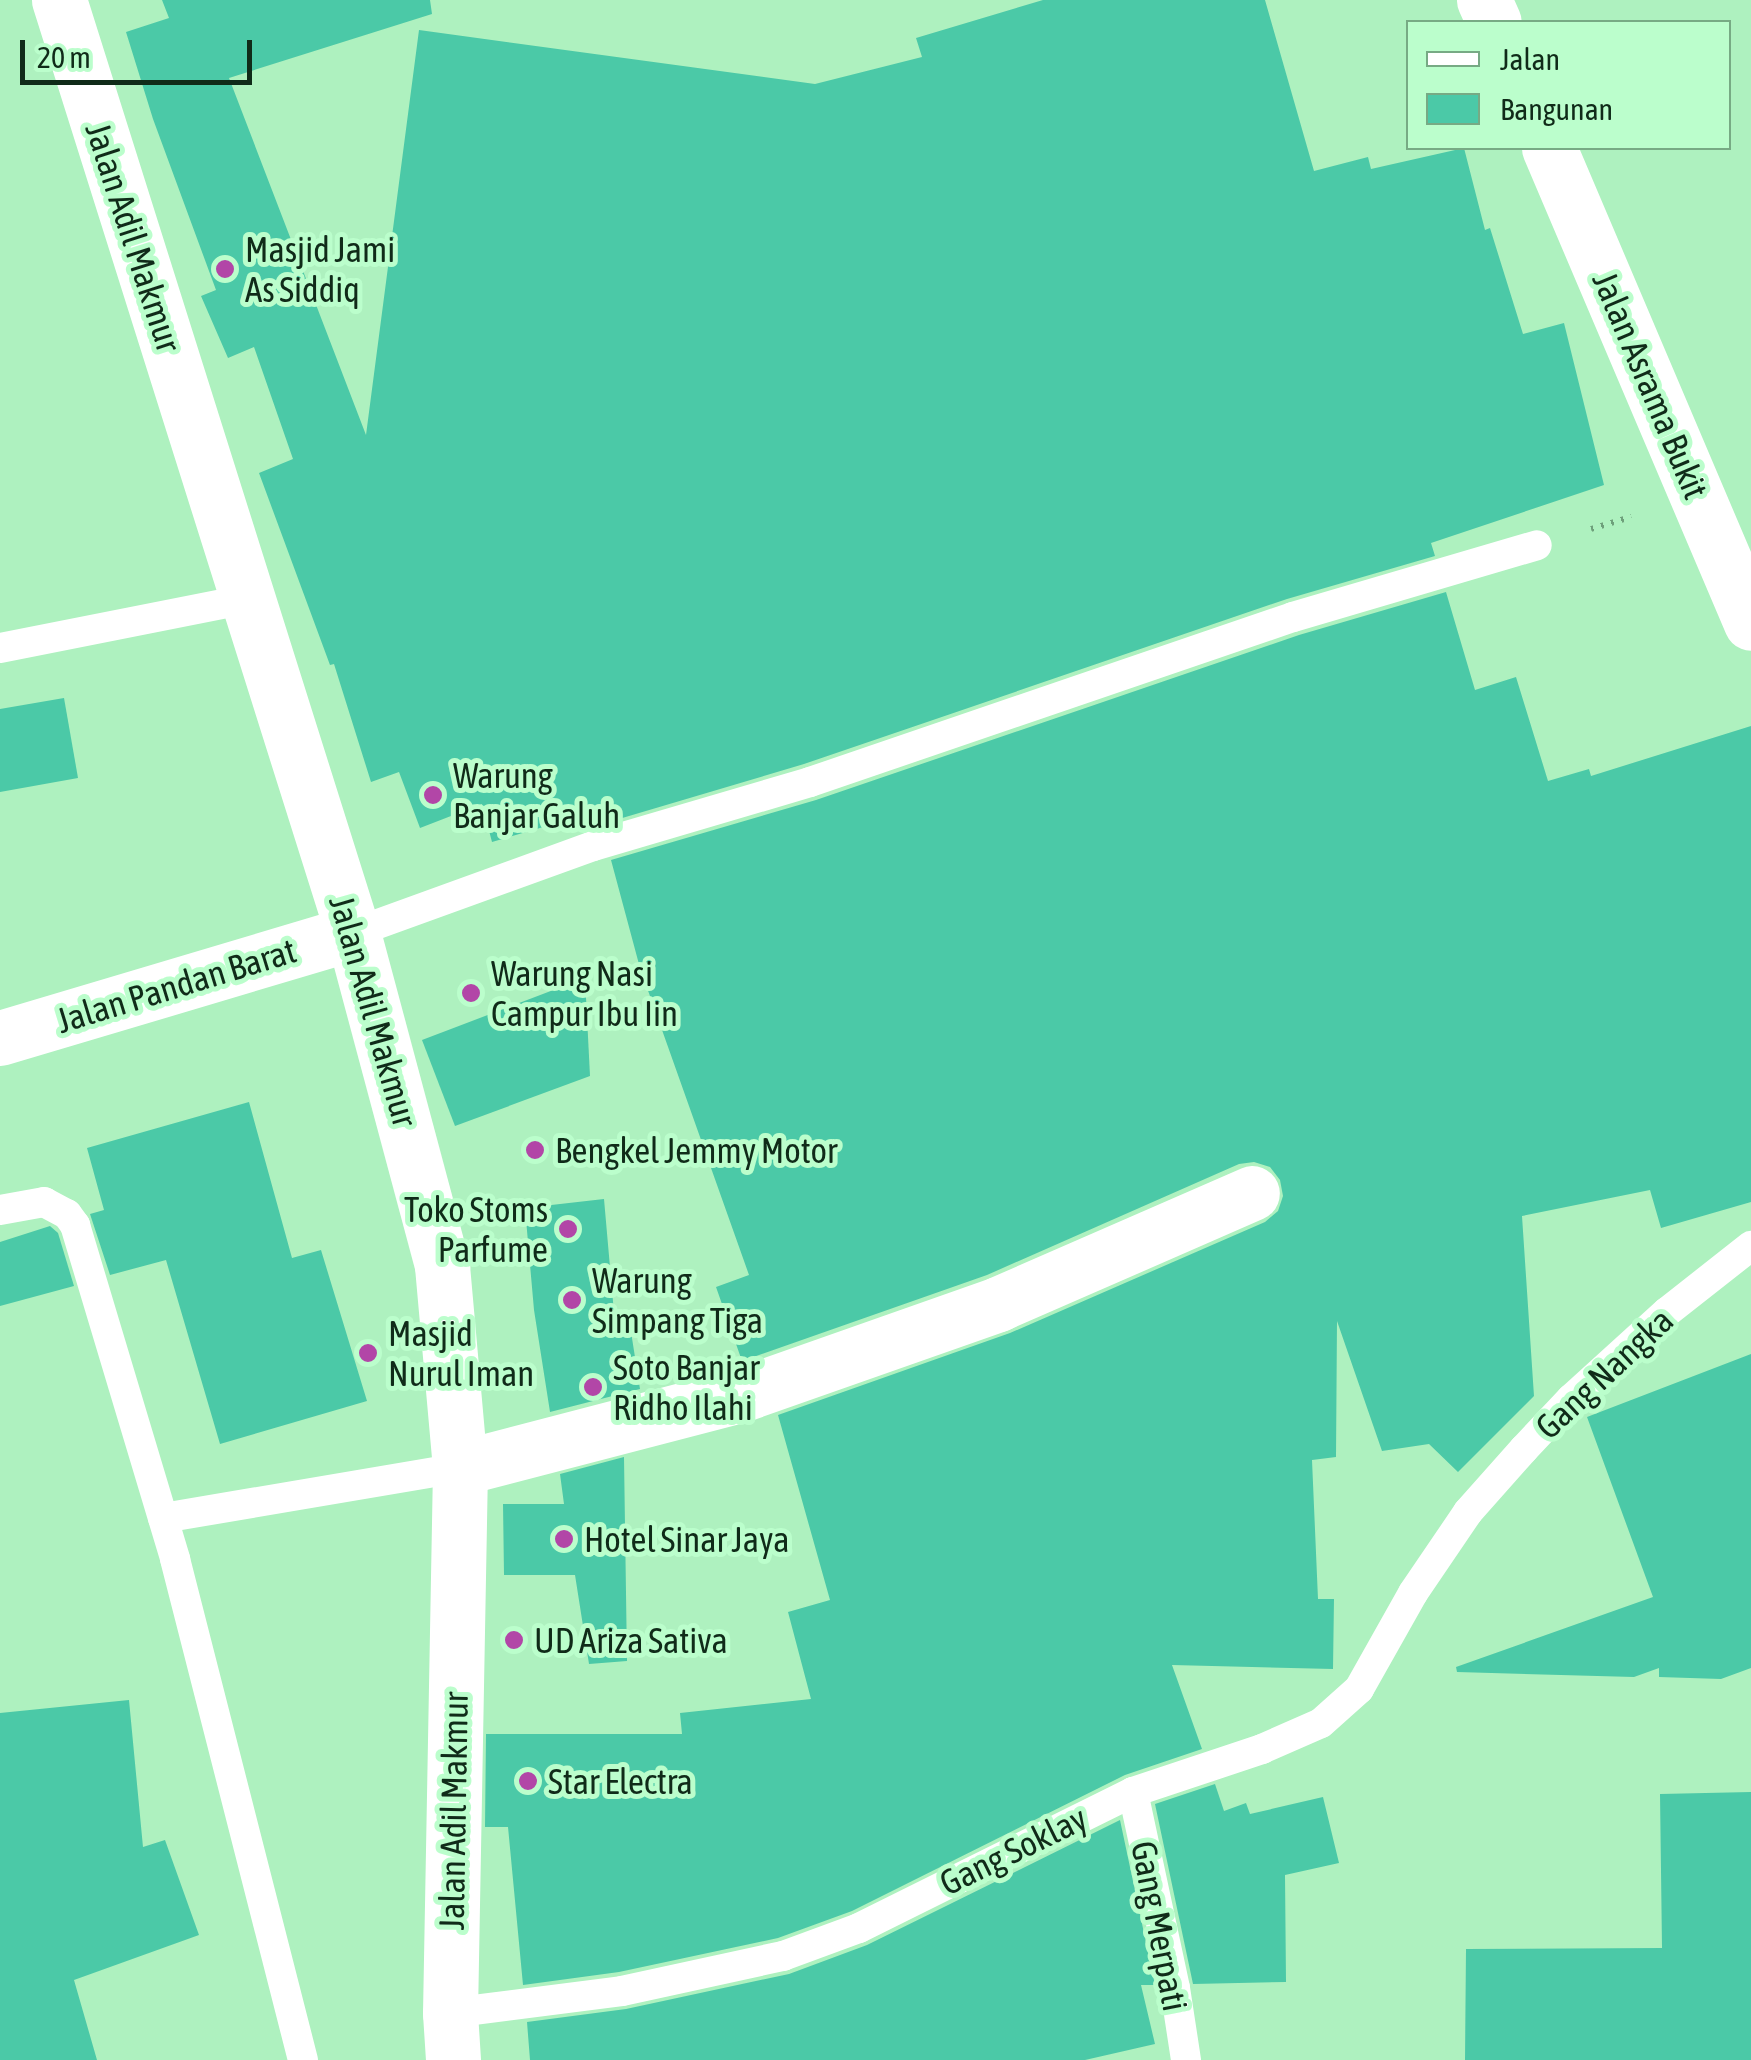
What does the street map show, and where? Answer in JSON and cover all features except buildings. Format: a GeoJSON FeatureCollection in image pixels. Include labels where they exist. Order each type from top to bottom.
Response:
{"type":"FeatureCollection","features":[{"type":"Feature","properties":{"kind":"street","name":"Jalan Adil Makmur"},"geometry":{"type":"LineString","coordinates":[[59,0],[353,933],[442,1266],[460,1468],[452,2036]]}},
{"type":"Feature","properties":{"kind":"street","name":"Jalan Asrama Bukit"},"geometry":{"type":"LineString","coordinates":[[1550,150],[1751,623]]}},
{"type":"Feature","properties":{"kind":"street","name":"Jalan Pandan Barat"},"geometry":{"type":"LineString","coordinates":[[0,1038],[353,933]]}},
{"type":"Feature","properties":{"kind":"street"},"geometry":{"type":"LineString","coordinates":[[460,1468],[740,1395],[998,1304],[1252,1192]]}},
{"type":"Feature","properties":{"kind":"lane"},"geometry":{"type":"LineString","coordinates":[[353,933],[593,846],[810,782],[1292,617],[1537,545]]}},
{"type":"Feature","properties":{"kind":"lane"},"geometry":{"type":"LineString","coordinates":[[0,648],[248,599]]}},
{"type":"Feature","properties":{"kind":"lane"},"geometry":{"type":"LineString","coordinates":[[0,1210],[44,1202],[67,1214],[75,1224],[163,1518],[304,2060]]}},
{"type":"Feature","properties":{"kind":"lane","name":"Gang Nangka"},"geometry":{"type":"LineString","coordinates":[[1468,1512],[1570,1399],[1667,1312],[1751,1246]]}},
{"type":"Feature","properties":{"kind":"lane"},"geometry":{"type":"LineString","coordinates":[[163,1518],[460,1468]]}},
{"type":"Feature","properties":{"kind":"lane","name":"Gang Soklay"},"geometry":{"type":"LineString","coordinates":[[452,2036],[622,1991],[783,1956],[859,1928],[1133,1792],[1262,1750],[1320,1723],[1341,1706],[1373,1668],[1413,1593],[1468,1512]]}},
{"type":"Feature","properties":{"kind":"lane","name":"Gang Merpati"},"geometry":{"type":"LineString","coordinates":[[1133,1792],[1175,1988],[1186,2060]]}},
{"type":"Feature","properties":{"kind":"path"},"geometry":{"type":"LineString","coordinates":[[1537,545],[1700,497]]}},
{"type":"Feature","properties":{"kind":"place","name":"Masjid Jami As Siddiq"},"geometry":{"type":"Point","coordinates":[225,269]}},
{"type":"Feature","properties":{"kind":"place","name":"Warung Banjar Galuh"},"geometry":{"type":"Point","coordinates":[433,795]}},
{"type":"Feature","properties":{"kind":"place","name":"Warung Nasi Campur Ibu Iin"},"geometry":{"type":"Point","coordinates":[471,993]}},
{"type":"Feature","properties":{"kind":"place","name":"Bengkel Jemmy Motor"},"geometry":{"type":"Point","coordinates":[535,1150]}},
{"type":"Feature","properties":{"kind":"place","name":"Toko Stoms Parfume"},"geometry":{"type":"Point","coordinates":[568,1229]}},
{"type":"Feature","properties":{"kind":"place","name":"Warung Simpang Tiga"},"geometry":{"type":"Point","coordinates":[572,1300]}},
{"type":"Feature","properties":{"kind":"place","name":"Masjid Nurul Iman"},"geometry":{"type":"Point","coordinates":[368,1353]}},
{"type":"Feature","properties":{"kind":"place","name":"Soto Banjar Ridho Ilahi"},"geometry":{"type":"Point","coordinates":[593,1387]}},
{"type":"Feature","properties":{"kind":"place","name":"Hotel Sinar Jaya"},"geometry":{"type":"Point","coordinates":[564,1539]}},
{"type":"Feature","properties":{"kind":"place","name":"UD Ariza Sativa"},"geometry":{"type":"Point","coordinates":[514,1640]}},
{"type":"Feature","properties":{"kind":"place","name":"Star Electra"},"geometry":{"type":"Point","coordinates":[528,1781]}}]}
